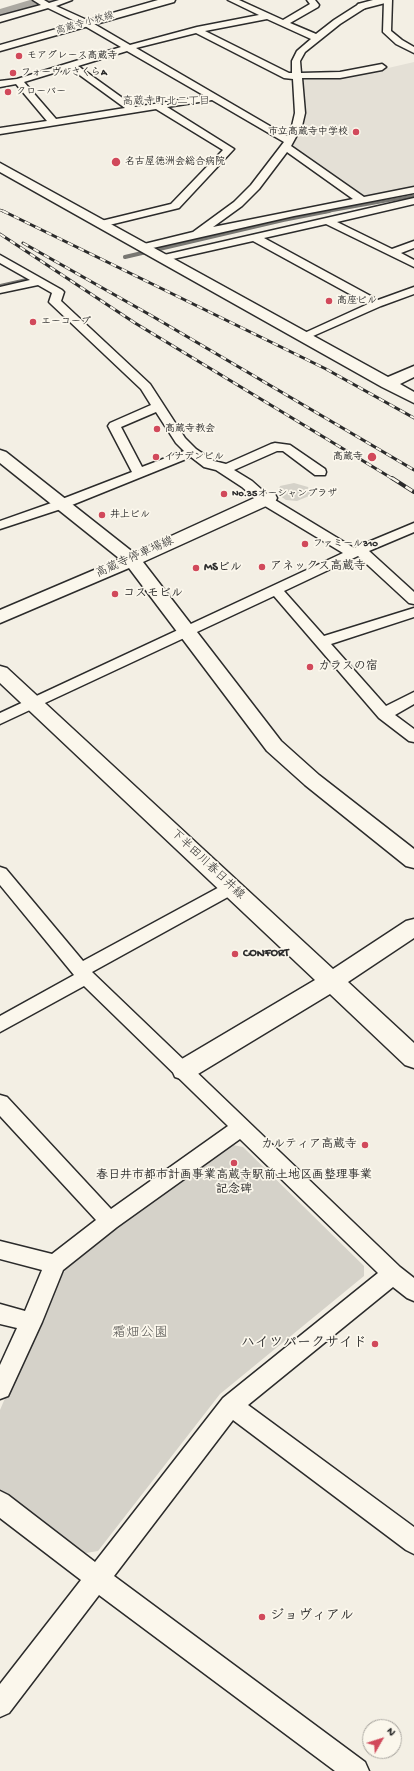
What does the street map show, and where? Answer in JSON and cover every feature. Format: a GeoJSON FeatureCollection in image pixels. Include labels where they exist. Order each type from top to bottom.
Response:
{"type":"FeatureCollection","features":[{"type":"Feature","properties":{"kind":"street"},"geometry":{"type":"LineString","coordinates":[[37,0],[82,21],[214,97],[287,144],[362,200]]}},
{"type":"Feature","properties":{"kind":"street"},"geometry":{"type":"LineString","coordinates":[[0,19],[68,0]]}},
{"type":"Feature","properties":{"kind":"street","name":"高蔵寺小牧線"},"geometry":{"type":"LineString","coordinates":[[0,48],[144,0]]}},
{"type":"Feature","properties":{"kind":"street","name":"高蔵寺小牧線"},"geometry":{"type":"LineString","coordinates":[[0,41],[170,0]]}},
{"type":"Feature","properties":{"kind":"street"},"geometry":{"type":"LineString","coordinates":[[232,0],[317,38]]}},
{"type":"Feature","properties":{"kind":"street"},"geometry":{"type":"LineString","coordinates":[[283,23],[315,5],[311,0]]}},
{"type":"Feature","properties":{"kind":"street"},"geometry":{"type":"LineString","coordinates":[[197,234],[238,204],[255,187],[287,144],[297,126],[300,113],[296,61],[301,51],[362,6],[385,0]]}},
{"type":"Feature","properties":{"kind":"street"},"geometry":{"type":"LineString","coordinates":[[388,0],[387,32],[399,42],[414,50]]}},
{"type":"Feature","properties":{"kind":"street"},"geometry":{"type":"LineString","coordinates":[[0,84],[18,81],[128,48],[197,30],[267,16]]}},
{"type":"Feature","properties":{"kind":"street"},"geometry":{"type":"LineString","coordinates":[[197,30],[287,76],[340,75],[382,67]]}},
{"type":"Feature","properties":{"kind":"street"},"geometry":{"type":"LineString","coordinates":[[72,65],[133,110]]}},
{"type":"Feature","properties":{"kind":"street"},"geometry":{"type":"LineString","coordinates":[[18,81],[53,122]]}},
{"type":"Feature","properties":{"kind":"street"},"geometry":{"type":"LineString","coordinates":[[0,131],[214,97]]}},
{"type":"Feature","properties":{"kind":"street"},"geometry":{"type":"LineString","coordinates":[[101,224],[175,206],[229,149],[158,106]]}},
{"type":"Feature","properties":{"kind":"street"},"geometry":{"type":"LineString","coordinates":[[0,166],[101,224],[414,398]]}},
{"type":"Feature","properties":{"kind":"street"},"geometry":{"type":"LineString","coordinates":[[153,252],[197,234],[414,190]]}},
{"type":"Feature","properties":{"kind":"street"},"geometry":{"type":"LineString","coordinates":[[153,252],[254,237],[414,201]]}},
{"type":"Feature","properties":{"kind":"street"},"geometry":{"type":"LineString","coordinates":[[328,221],[414,264]]}},
{"type":"Feature","properties":{"kind":"street"},"geometry":{"type":"LineString","coordinates":[[254,237],[377,304]]}},
{"type":"Feature","properties":{"kind":"street"},"geometry":{"type":"LineString","coordinates":[[392,253],[414,244]]}},
{"type":"Feature","properties":{"kind":"street"},"geometry":{"type":"LineString","coordinates":[[0,258],[58,292],[55,302],[146,387],[180,440],[192,452],[209,464],[221,467],[248,484],[267,499],[356,552],[414,600]]}},
{"type":"Feature","properties":{"kind":"street"},"geometry":{"type":"LineString","coordinates":[[0,290],[41,281]]}},
{"type":"Feature","properties":{"kind":"street"},"geometry":{"type":"LineString","coordinates":[[304,337],[377,304],[414,290]]}},
{"type":"Feature","properties":{"kind":"street"},"geometry":{"type":"LineString","coordinates":[[388,384],[414,372]]}},
{"type":"Feature","properties":{"kind":"street"},"geometry":{"type":"LineString","coordinates":[[139,474],[114,426],[159,406]]}},
{"type":"Feature","properties":{"kind":"street"},"geometry":{"type":"LineString","coordinates":[[224,470],[275,447],[286,448],[320,472]]}},
{"type":"Feature","properties":{"kind":"street"},"geometry":{"type":"LineString","coordinates":[[0,525],[62,504],[192,452]]}},
{"type":"Feature","properties":{"kind":"street"},"geometry":{"type":"LineString","coordinates":[[0,456],[132,560],[274,746],[312,780],[414,860]]}},
{"type":"Feature","properties":{"kind":"street","name":"高蔵寺停車場線"},"geometry":{"type":"LineString","coordinates":[[0,617],[132,560],[267,499]]}},
{"type":"Feature","properties":{"kind":"street"},"geometry":{"type":"LineString","coordinates":[[0,718],[356,552],[414,527]]}},
{"type":"Feature","properties":{"kind":"street"},"geometry":{"type":"LineString","coordinates":[[276,590],[384,714],[414,737]]}},
{"type":"Feature","properties":{"kind":"street"},"geometry":{"type":"LineString","coordinates":[[321,642],[414,612]]}},
{"type":"Feature","properties":{"kind":"street","name":"下半田川春日井線"},"geometry":{"type":"LineString","coordinates":[[0,672],[414,1058]]}},
{"type":"Feature","properties":{"kind":"street"},"geometry":{"type":"LineString","coordinates":[[384,714],[414,697]]}},
{"type":"Feature","properties":{"kind":"street"},"geometry":{"type":"LineString","coordinates":[[0,873],[83,974],[184,1070],[393,1274],[414,1291]]}},
{"type":"Feature","properties":{"kind":"street"},"geometry":{"type":"LineString","coordinates":[[0,1025],[83,974],[231,888]]}},
{"type":"Feature","properties":{"kind":"street"},"geometry":{"type":"LineString","coordinates":[[184,1070],[331,982],[414,927]]}},
{"type":"Feature","properties":{"kind":"street"},"geometry":{"type":"LineString","coordinates":[[0,1103],[110,1221]]}},
{"type":"Feature","properties":{"kind":"street"},"geometry":{"type":"LineString","coordinates":[[0,1389],[31,1322],[55,1264],[110,1221],[242,1127]]}},
{"type":"Feature","properties":{"kind":"street"},"geometry":{"type":"LineString","coordinates":[[0,1250],[55,1264]]}},
{"type":"Feature","properties":{"kind":"street"},"geometry":{"type":"LineString","coordinates":[[0,1704],[232,1405],[393,1274]]}},
{"type":"Feature","properties":{"kind":"street"},"geometry":{"type":"LineString","coordinates":[[0,1314],[31,1322]]}},
{"type":"Feature","properties":{"kind":"street"},"geometry":{"type":"LineString","coordinates":[[232,1405],[414,1542]]}},
{"type":"Feature","properties":{"kind":"street"},"geometry":{"type":"LineString","coordinates":[[0,1504],[356,1771]]}},
{"type":"Feature","properties":{"kind":"shaded area","name":"市立高蔵寺中学校"},"geometry":{"type":"Polygon","coordinates":[[[414,62],[414,187],[363,198],[292,148],[306,115],[301,76],[342,76],[371,72],[414,62]]]}},
{"type":"Feature","properties":{"kind":"green space"},"geometry":{"type":"Polygon","coordinates":[[[294,483],[308,487],[311,493],[309,496],[297,501],[286,500],[279,495],[278,492],[280,486],[294,483]]]}},
{"type":"Feature","properties":{"kind":"green space","name":"霜畑公園"},"geometry":{"type":"Polygon","coordinates":[[[233,1145],[243,1147],[364,1266],[364,1276],[220,1394],[98,1551],[86,1553],[0,1492],[0,1410],[60,1269],[233,1145]]]}},
{"type":"Feature","properties":{"kind":"waterway"},"geometry":{"type":"LineString","coordinates":[[0,14],[49,0]]}},
{"type":"Feature","properties":{"kind":"waterway"},"geometry":{"type":"LineString","coordinates":[[324,212],[414,196]]}},
{"type":"Feature","properties":{"kind":"waterway"},"geometry":{"type":"LineString","coordinates":[[125,257],[283,220],[329,211]]}},
{"type":"Feature","properties":{"kind":"waterway"},"geometry":{"type":"LineString","coordinates":[[0,286],[31,279]]}},
{"type":"Feature","properties":{"kind":"railway"},"geometry":{"type":"LineString","coordinates":[[0,210],[5,212]]}},
{"type":"Feature","properties":{"kind":"railway"},"geometry":{"type":"LineString","coordinates":[[3,211],[326,369],[414,418]]}},
{"type":"Feature","properties":{"kind":"railway"},"geometry":{"type":"LineString","coordinates":[[0,234],[135,323],[393,479]]}},
{"type":"Feature","properties":{"kind":"railway"},"geometry":{"type":"LineString","coordinates":[[23,243],[152,316],[414,470]]}},
{"type":"Feature","properties":{"kind":"railway"},"geometry":{"type":"LineString","coordinates":[[392,478],[414,492]]}},
{"type":"Feature","properties":{"kind":"place","name":"モアグレース高蔵寺"},"geometry":{"type":"Point","coordinates":[19,56]}},
{"type":"Feature","properties":{"kind":"place","name":"フォーヴルさくらA"},"geometry":{"type":"Point","coordinates":[13,73]}},
{"type":"Feature","properties":{"kind":"place","name":"クローバー"},"geometry":{"type":"Point","coordinates":[8,92]}},
{"type":"Feature","properties":{"kind":"place","name":"市立高蔵寺中学校"},"geometry":{"type":"Point","coordinates":[356,132]}},
{"type":"Feature","properties":{"kind":"place","name":"名古屋徳洲会総合病院"},"geometry":{"type":"Point","coordinates":[116,162]}},
{"type":"Feature","properties":{"kind":"place","name":"高座ビル"},"geometry":{"type":"Point","coordinates":[329,301]}},
{"type":"Feature","properties":{"kind":"place","name":"エーコープ"},"geometry":{"type":"Point","coordinates":[33,322]}},
{"type":"Feature","properties":{"kind":"place","name":"高蔵寺教会"},"geometry":{"type":"Point","coordinates":[157,429]}},
{"type":"Feature","properties":{"kind":"place","name":"イナデンビル"},"geometry":{"type":"Point","coordinates":[156,457]}},
{"type":"Feature","properties":{"kind":"place","name":"高蔵寺"},"geometry":{"type":"Point","coordinates":[372,457]}},
{"type":"Feature","properties":{"kind":"place","name":"No.35オーシャンプラザ"},"geometry":{"type":"Point","coordinates":[224,494]}},
{"type":"Feature","properties":{"kind":"place","name":"井上ビル"},"geometry":{"type":"Point","coordinates":[102,515]}},
{"type":"Feature","properties":{"kind":"place","name":"ファミール310"},"geometry":{"type":"Point","coordinates":[305,544]}},
{"type":"Feature","properties":{"kind":"place","name":"アネックス高蔵寺"},"geometry":{"type":"Point","coordinates":[262,567]}},
{"type":"Feature","properties":{"kind":"place","name":"MSビル"},"geometry":{"type":"Point","coordinates":[196,568]}},
{"type":"Feature","properties":{"kind":"place","name":"コスモビル"},"geometry":{"type":"Point","coordinates":[115,594]}},
{"type":"Feature","properties":{"kind":"place","name":"カラスの宿"},"geometry":{"type":"Point","coordinates":[310,667]}},
{"type":"Feature","properties":{"kind":"place","name":"CONFORT"},"geometry":{"type":"Point","coordinates":[235,954]}},
{"type":"Feature","properties":{"kind":"place","name":"カルティア高蔵寺"},"geometry":{"type":"Point","coordinates":[365,1145]}},
{"type":"Feature","properties":{"kind":"place","name":"春日井市都市計画事業高蔵寺駅前土地区画整理事業 記念碑"},"geometry":{"type":"Point","coordinates":[234,1163]}},
{"type":"Feature","properties":{"kind":"place","name":"ハイツパークサイド"},"geometry":{"type":"Point","coordinates":[375,1344]}},
{"type":"Feature","properties":{"kind":"place","name":"ジョヴィアル"},"geometry":{"type":"Point","coordinates":[262,1617]}},
{"type":"Feature","properties":{"kind":"district","name":"高蔵寺町北二丁目"},"geometry":{"type":"Point","coordinates":[166,102]}}]}
